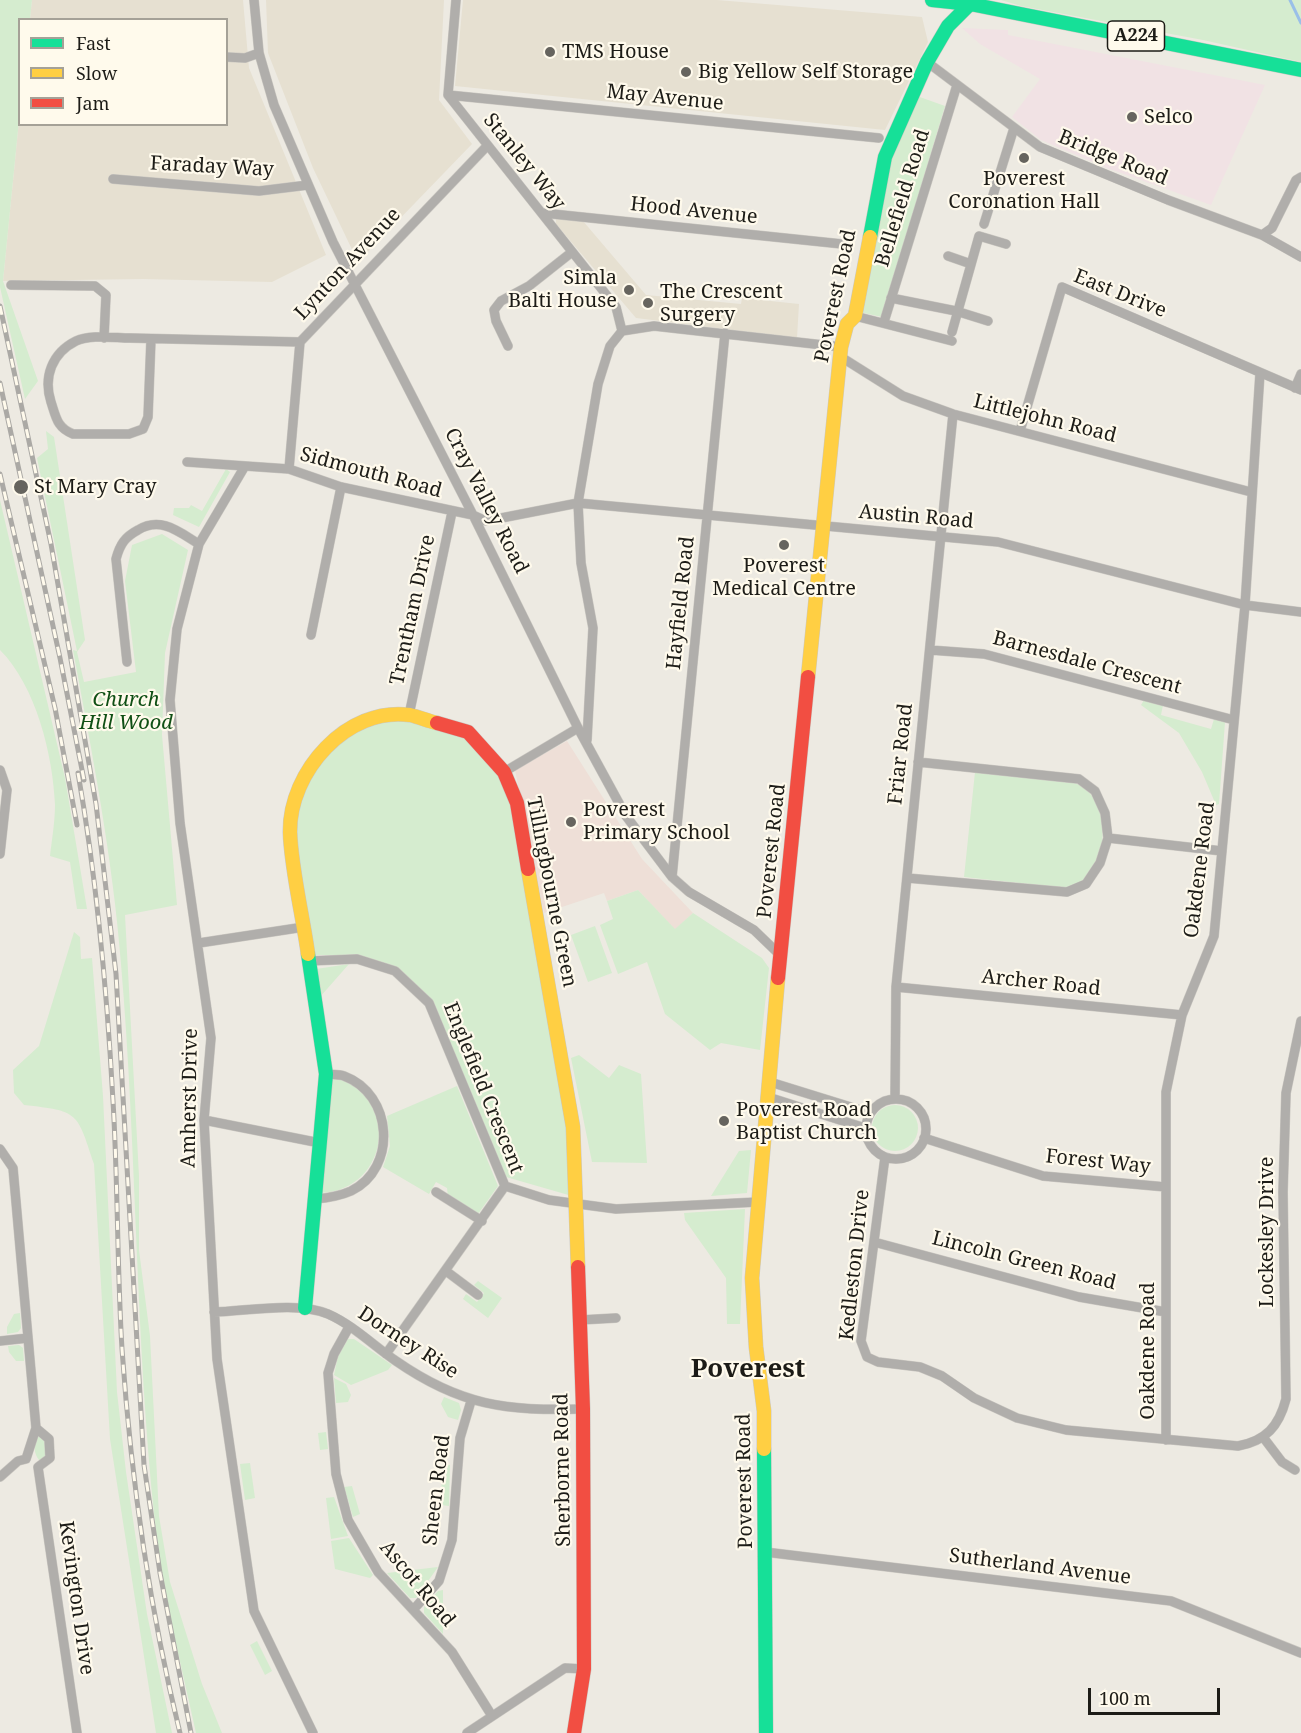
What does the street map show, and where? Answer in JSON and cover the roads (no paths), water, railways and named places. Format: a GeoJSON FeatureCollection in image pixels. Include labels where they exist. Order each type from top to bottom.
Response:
{"type":"FeatureCollection","features":[{"type":"Feature","properties":{"kind":"street","name":"Cray Valley Road"},"geometry":{"type":"LineString","coordinates":[[254,0],[259,53],[274,105],[308,185],[578,728],[626,816],[672,877],[689,892],[754,930],[781,956]]}},
{"type":"Feature","properties":{"kind":"street"},"geometry":{"type":"LineString","coordinates":[[448,95],[456,0]]}},
{"type":"Feature","properties":{"kind":"street","name":"A224"},"geometry":{"type":"LineString","coordinates":[[932,0],[972,2],[1301,70]]}},
{"type":"Feature","properties":{"kind":"street","name":"Poverest Road"},"geometry":{"type":"LineString","coordinates":[[766,1733],[764,1411],[756,1347],[752,1278],[781,956],[841,352],[847,324],[855,316],[885,157],[927,62],[948,26],[972,2]]}},
{"type":"Feature","properties":{"kind":"street"},"geometry":{"type":"LineString","coordinates":[[228,57],[244,58],[259,53]]}},
{"type":"Feature","properties":{"kind":"street","name":"Bridge Road"},"geometry":{"type":"LineString","coordinates":[[927,62],[1014,128],[1050,152],[1262,235],[1301,257]]}},
{"type":"Feature","properties":{"kind":"street","name":"Bellefield Road"},"geometry":{"type":"LineString","coordinates":[[884,322],[957,85]]}},
{"type":"Feature","properties":{"kind":"street","name":"May Avenue"},"geometry":{"type":"LineString","coordinates":[[448,95],[879,138]]}},
{"type":"Feature","properties":{"kind":"street","name":"Stanley Way"},"geometry":{"type":"LineString","coordinates":[[448,95],[616,307],[622,331]]}},
{"type":"Feature","properties":{"kind":"street"},"geometry":{"type":"LineString","coordinates":[[984,224],[1014,128]]}},
{"type":"Feature","properties":{"kind":"street","name":"Lynton Avenue"},"geometry":{"type":"LineString","coordinates":[[289,469],[300,342],[487,146]]}},
{"type":"Feature","properties":{"kind":"street"},"geometry":{"type":"LineString","coordinates":[[1262,235],[1272,228],[1296,180],[1301,177]]}},
{"type":"Feature","properties":{"kind":"street","name":"Faraday Way"},"geometry":{"type":"LineString","coordinates":[[113,179],[259,191],[308,185]]}},
{"type":"Feature","properties":{"kind":"street","name":"Hood Avenue"},"geometry":{"type":"LineString","coordinates":[[543,213],[842,244]]}},
{"type":"Feature","properties":{"kind":"street"},"geometry":{"type":"LineString","coordinates":[[855,316],[952,336],[956,311],[979,236],[1006,244]]}},
{"type":"Feature","properties":{"kind":"street"},"geometry":{"type":"LineString","coordinates":[[508,346],[496,321],[494,310],[501,301],[529,286],[572,252]]}},
{"type":"Feature","properties":{"kind":"street"},"geometry":{"type":"LineString","coordinates":[[948,256],[971,264]]}},
{"type":"Feature","properties":{"kind":"street"},"geometry":{"type":"LineString","coordinates":[[11,285],[95,286],[106,295],[104,338]]}},
{"type":"Feature","properties":{"kind":"street","name":"East Drive"},"geometry":{"type":"LineString","coordinates":[[1020,431],[1062,287],[1298,389]]}},
{"type":"Feature","properties":{"kind":"street"},"geometry":{"type":"LineString","coordinates":[[891,298],[956,311],[988,321]]}},
{"type":"Feature","properties":{"kind":"street"},"geometry":{"type":"LineString","coordinates":[[586,740],[593,628],[581,563],[578,503],[598,384],[610,346],[622,331],[654,326],[725,333],[841,352]]}},
{"type":"Feature","properties":{"kind":"street","name":"Hayfield Road"},"geometry":{"type":"LineString","coordinates":[[672,877],[725,333]]}},
{"type":"Feature","properties":{"kind":"street"},"geometry":{"type":"LineString","coordinates":[[151,339],[148,417],[143,429],[129,434],[73,434],[58,424],[48,393],[47,378],[52,364],[63,349],[78,340],[104,338],[300,342]]}},
{"type":"Feature","properties":{"kind":"street","name":"Littlejohn Road"},"geometry":{"type":"LineString","coordinates":[[841,352],[903,396],[953,414],[1251,492]]}},
{"type":"Feature","properties":{"kind":"street","name":"Oakdene Road"},"geometry":{"type":"LineString","coordinates":[[1166,1440],[1166,1092],[1182,1015],[1214,936],[1245,605],[1260,373]]}},
{"type":"Feature","properties":{"kind":"street"},"geometry":{"type":"LineString","coordinates":[[1298,389],[1301,374]]}},
{"type":"Feature","properties":{"kind":"street","name":"Friar Road"},"geometry":{"type":"LineString","coordinates":[[895,1098],[896,987],[953,414]]}},
{"type":"Feature","properties":{"kind":"street","name":"Sidmouth Road"},"geometry":{"type":"LineString","coordinates":[[187,462],[289,469],[341,487],[473,515],[486,521],[578,503]]}},
{"type":"Feature","properties":{"kind":"street","name":"Amherst Drive"},"geometry":{"type":"LineString","coordinates":[[245,466],[199,544],[177,629],[170,700],[180,823],[200,943],[211,1038],[204,1120],[217,1359],[254,1611],[313,1733]]}},
{"type":"Feature","properties":{"kind":"street"},"geometry":{"type":"LineString","coordinates":[[311,635],[341,487]]}},
{"type":"Feature","properties":{"kind":"street","name":"Austin Road"},"geometry":{"type":"LineString","coordinates":[[578,503],[998,542],[1245,605]]}},
{"type":"Feature","properties":{"kind":"street","name":"Trentham Drive"},"geometry":{"type":"LineString","coordinates":[[409,714],[452,512]]}},
{"type":"Feature","properties":{"kind":"street"},"geometry":{"type":"LineString","coordinates":[[127,662],[116,559],[121,544],[128,536],[146,525],[158,523],[199,544]]}},
{"type":"Feature","properties":{"kind":"street"},"geometry":{"type":"LineString","coordinates":[[1245,605],[1301,612]]}},
{"type":"Feature","properties":{"kind":"street","name":"Barnesdale Crescent"},"geometry":{"type":"LineString","coordinates":[[930,650],[984,654],[1234,720]]}},
{"type":"Feature","properties":{"kind":"street","name":"Tillingbourne Green"},"geometry":{"type":"LineString","coordinates":[[305,1308],[326,1074],[290,831],[297,791],[312,763],[338,737],[371,719],[409,714],[468,732],[504,772],[516,803],[564,1066],[573,1127],[576,1205]]}},
{"type":"Feature","properties":{"kind":"street"},"geometry":{"type":"LineString","coordinates":[[504,772],[578,728]]}},
{"type":"Feature","properties":{"kind":"street"},"geometry":{"type":"LineString","coordinates":[[907,878],[1067,892],[1086,884],[1100,863],[1108,838],[1105,813],[1095,791],[1079,779],[918,762]]}},
{"type":"Feature","properties":{"kind":"street"},"geometry":{"type":"LineString","coordinates":[[0,770],[7,790],[0,854]]}},
{"type":"Feature","properties":{"kind":"street"},"geometry":{"type":"LineString","coordinates":[[1108,838],[1222,851]]}},
{"type":"Feature","properties":{"kind":"street"},"geometry":{"type":"LineString","coordinates":[[200,943],[304,927]]}},
{"type":"Feature","properties":{"kind":"street","name":"Englefield Crescent"},"geometry":{"type":"LineString","coordinates":[[309,962],[357,959],[395,971],[429,1002],[506,1186],[386,1354]]}},
{"type":"Feature","properties":{"kind":"street","name":"Archer Road"},"geometry":{"type":"LineString","coordinates":[[896,987],[1182,1015]]}},
{"type":"Feature","properties":{"kind":"street","name":"Lockesley Drive"},"geometry":{"type":"LineString","coordinates":[[1263,1437],[1281,1417],[1286,1399],[1283,1192],[1286,1093],[1301,1021]]}},
{"type":"Feature","properties":{"kind":"street"},"geometry":{"type":"LineString","coordinates":[[315,1199],[334,1197],[352,1191],[367,1179],[377,1166],[385,1142],[383,1116],[368,1092],[346,1077],[326,1074]]}},
{"type":"Feature","properties":{"kind":"street"},"geometry":{"type":"LineString","coordinates":[[770,1082],[870,1113]]}},
{"type":"Feature","properties":{"kind":"street"},"geometry":{"type":"LineString","coordinates":[[768,1097],[865,1128]]}},
{"type":"Feature","properties":{"kind":"street"},"geometry":{"type":"LineString","coordinates":[[895,1098],[905,1100],[920,1111],[924,1119],[924,1138],[913,1154],[895,1159],[885,1157],[871,1146],[865,1128],[870,1113],[885,1100],[895,1098]]}},
{"type":"Feature","properties":{"kind":"street"},"geometry":{"type":"LineString","coordinates":[[204,1120],[320,1143]]}},
{"type":"Feature","properties":{"kind":"street","name":"Forest Way"},"geometry":{"type":"LineString","coordinates":[[924,1138],[1043,1176],[1166,1187]]}},
{"type":"Feature","properties":{"kind":"street"},"geometry":{"type":"LineString","coordinates":[[0,1149],[13,1168],[36,1428],[26,1459]]}},
{"type":"Feature","properties":{"kind":"street","name":"Kedleston Drive"},"geometry":{"type":"LineString","coordinates":[[885,1157],[861,1341],[867,1357],[878,1362],[920,1367],[942,1376],[974,1398],[1017,1418],[1066,1430],[1238,1446],[1263,1437]]}},
{"type":"Feature","properties":{"kind":"street"},"geometry":{"type":"LineString","coordinates":[[506,1186],[549,1200],[616,1209],[758,1202]]}},
{"type":"Feature","properties":{"kind":"street"},"geometry":{"type":"LineString","coordinates":[[436,1192],[482,1221]]}},
{"type":"Feature","properties":{"kind":"street","name":"Sherborne Road"},"geometry":{"type":"LineString","coordinates":[[574,1733],[584,1669],[583,1409],[576,1205]]}},
{"type":"Feature","properties":{"kind":"street","name":"Lincoln Green Road"},"geometry":{"type":"LineString","coordinates":[[874,1242],[1079,1297],[1166,1312]]}},
{"type":"Feature","properties":{"kind":"street"},"geometry":{"type":"LineString","coordinates":[[446,1271],[478,1295]]}},
{"type":"Feature","properties":{"kind":"street","name":"Dorney Rise"},"geometry":{"type":"LineString","coordinates":[[214,1312],[305,1308],[328,1314],[438,1387],[471,1401],[527,1410],[583,1409]]}},
{"type":"Feature","properties":{"kind":"street"},"geometry":{"type":"LineString","coordinates":[[579,1320],[616,1318]]}},
{"type":"Feature","properties":{"kind":"street","name":"Ascot Road"},"geometry":{"type":"LineString","coordinates":[[349,1327],[334,1353],[328,1373],[336,1474],[342,1502],[356,1536],[378,1572],[452,1652],[492,1716]]}},
{"type":"Feature","properties":{"kind":"street"},"geometry":{"type":"LineString","coordinates":[[0,1341],[28,1338]]}},
{"type":"Feature","properties":{"kind":"street","name":"Sheen Road"},"geometry":{"type":"LineString","coordinates":[[413,1610],[439,1581],[452,1539],[460,1438],[471,1401]]}},
{"type":"Feature","properties":{"kind":"street"},"geometry":{"type":"LineString","coordinates":[[0,1477],[18,1461],[26,1459],[38,1467],[50,1458],[49,1439],[36,1428]]}},
{"type":"Feature","properties":{"kind":"street"},"geometry":{"type":"LineString","coordinates":[[1263,1437],[1282,1462],[1295,1470]]}},
{"type":"Feature","properties":{"kind":"street","name":"Kevington Drive"},"geometry":{"type":"LineString","coordinates":[[38,1467],[77,1733]]}},
{"type":"Feature","properties":{"kind":"street","name":"Sutherland Avenue"},"geometry":{"type":"LineString","coordinates":[[765,1552],[1171,1601],[1301,1653]]}},
{"type":"Feature","properties":{"kind":"street"},"geometry":{"type":"LineString","coordinates":[[467,1733],[565,1668],[584,1669]]}},
{"type":"Feature","properties":{"kind":"waterway"},"geometry":{"type":"LineString","coordinates":[[1290,0],[1301,23]]}},
{"type":"Feature","properties":{"kind":"railway"},"geometry":{"type":"LineString","coordinates":[[0,306],[51,544],[96,804],[116,974],[144,1465],[160,1573],[191,1733]]}},
{"type":"Feature","properties":{"kind":"railway"},"geometry":{"type":"LineString","coordinates":[[0,383],[84,780]]}},
{"type":"Feature","properties":{"kind":"railway"},"geometry":{"type":"LineString","coordinates":[[0,474],[55,708],[77,825]]}},
{"type":"Feature","properties":{"kind":"railway"},"geometry":{"type":"LineString","coordinates":[[78,773],[96,895],[108,1019],[115,1132],[122,1349],[130,1446],[150,1590],[180,1733]]}},
{"type":"Feature","properties":{"kind":"place","name":"TMS House"},"geometry":{"type":"Point","coordinates":[550,52]}},
{"type":"Feature","properties":{"kind":"place","name":"Big Yellow Self Storage"},"geometry":{"type":"Point","coordinates":[686,72]}},
{"type":"Feature","properties":{"kind":"place","name":"Selco"},"geometry":{"type":"Point","coordinates":[1132,117]}},
{"type":"Feature","properties":{"kind":"place","name":"Poverest Coronation Hall"},"geometry":{"type":"Point","coordinates":[1024,158]}},
{"type":"Feature","properties":{"kind":"place","name":"Simla Balti House"},"geometry":{"type":"Point","coordinates":[629,290]}},
{"type":"Feature","properties":{"kind":"place","name":"The Crescent Surgery"},"geometry":{"type":"Point","coordinates":[648,303]}},
{"type":"Feature","properties":{"kind":"place","name":"St Mary Cray"},"geometry":{"type":"Point","coordinates":[21,487]}},
{"type":"Feature","properties":{"kind":"place","name":"Poverest Medical Centre"},"geometry":{"type":"Point","coordinates":[784,545]}},
{"type":"Feature","properties":{"kind":"place","name":"Poverest Primary School"},"geometry":{"type":"Point","coordinates":[571,822]}},
{"type":"Feature","properties":{"kind":"place","name":"Poverest Road Baptist Church"},"geometry":{"type":"Point","coordinates":[724,1121]}},
{"type":"Feature","properties":{"kind":"district","name":"Poverest"},"geometry":{"type":"Point","coordinates":[748,1370]}},
{"type":"Feature","properties":{"kind":"park label","name":"Church Hill Wood"},"geometry":{"type":"Point","coordinates":[126,712]}}]}
